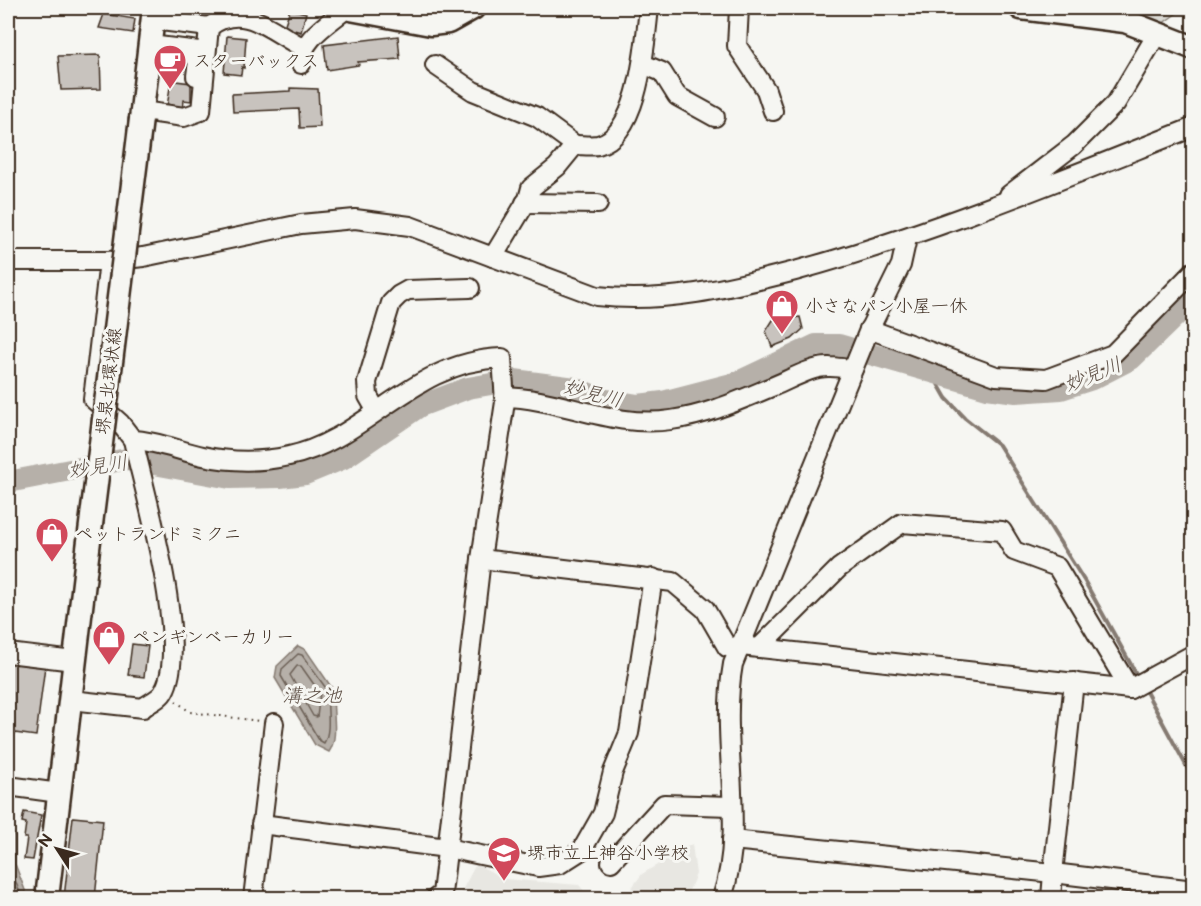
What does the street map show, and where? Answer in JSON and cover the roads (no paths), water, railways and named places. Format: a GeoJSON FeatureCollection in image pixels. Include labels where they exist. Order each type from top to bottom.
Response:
{"type":"FeatureCollection","features":[{"type":"Feature","properties":{"kind":"main road"},"geometry":{"type":"LineString","coordinates":[[346,8],[431,24],[448,22],[473,8]]}},
{"type":"Feature","properties":{"kind":"main road"},"geometry":{"type":"LineString","coordinates":[[1021,8],[1107,18],[1194,48]]}},
{"type":"Feature","properties":{"kind":"main road","name":"堺泉北環状線"},"geometry":{"type":"LineString","coordinates":[[47,898],[154,14]]}},
{"type":"Feature","properties":{"kind":"street"},"geometry":{"type":"LineString","coordinates":[[141,115],[189,116],[201,111],[209,27],[215,22],[247,16],[261,20],[302,56],[346,8]]}},
{"type":"Feature","properties":{"kind":"street"},"geometry":{"type":"LineString","coordinates":[[435,65],[473,91],[537,117],[575,145],[599,145],[611,138],[633,103],[643,64],[649,8]]}},
{"type":"Feature","properties":{"kind":"street"},"geometry":{"type":"LineString","coordinates":[[739,8],[736,46],[766,90],[773,111]]}},
{"type":"Feature","properties":{"kind":"street"},"geometry":{"type":"LineString","coordinates":[[154,14],[209,27]]}},
{"type":"Feature","properties":{"kind":"street"},"geometry":{"type":"LineString","coordinates":[[1002,203],[1018,186],[1074,145],[1116,104],[1157,34]]}},
{"type":"Feature","properties":{"kind":"street"},"geometry":{"type":"LineString","coordinates":[[150,45],[206,52]]}},
{"type":"Feature","properties":{"kind":"street"},"geometry":{"type":"LineString","coordinates":[[187,50],[198,60],[189,116]]}},
{"type":"Feature","properties":{"kind":"street"},"geometry":{"type":"LineString","coordinates":[[643,64],[662,72],[677,96],[715,117]]}},
{"type":"Feature","properties":{"kind":"street"},"geometry":{"type":"LineString","coordinates":[[8,261],[109,261],[143,257],[301,224],[355,219],[410,226],[597,296],[628,300],[657,299],[724,290],[907,238],[1194,127]]}},
{"type":"Feature","properties":{"kind":"street"},"geometry":{"type":"LineString","coordinates":[[493,257],[525,203],[531,188],[557,167],[575,145]]}},
{"type":"Feature","properties":{"kind":"street"},"geometry":{"type":"LineString","coordinates":[[525,203],[598,204]]}},
{"type":"Feature","properties":{"kind":"street"},"geometry":{"type":"LineString","coordinates":[[750,647],[853,369],[869,330],[901,265],[907,238]]}},
{"type":"Feature","properties":{"kind":"street"},"geometry":{"type":"LineString","coordinates":[[71,700],[143,708],[164,693],[171,670],[173,626],[133,440],[120,423],[93,399],[109,261]]}},
{"type":"Feature","properties":{"kind":"street"},"geometry":{"type":"LineString","coordinates":[[869,330],[996,376],[1046,379],[1113,354],[1194,271]]}},
{"type":"Feature","properties":{"kind":"street"},"geometry":{"type":"LineString","coordinates":[[376,410],[368,396],[367,382],[391,303],[408,290],[470,288]]}},
{"type":"Feature","properties":{"kind":"street"},"geometry":{"type":"LineString","coordinates":[[133,440],[149,441],[203,456],[264,460],[291,456],[313,448],[434,375],[482,358],[502,358],[504,397],[481,559],[442,894],[436,898]]}},
{"type":"Feature","properties":{"kind":"street"},"geometry":{"type":"LineString","coordinates":[[504,397],[553,402],[594,415],[629,422],[669,421],[711,412],[811,370],[829,366],[853,369]]}},
{"type":"Feature","properties":{"kind":"street"},"geometry":{"type":"LineString","coordinates":[[722,898],[729,878],[732,840],[728,689],[733,664],[839,568],[902,523],[1002,531],[1014,552],[1058,567],[1130,688]]}},
{"type":"Feature","properties":{"kind":"street"},"geometry":{"type":"LineString","coordinates":[[481,559],[673,582],[705,609],[727,647],[750,647],[1130,688],[1194,654]]}},
{"type":"Feature","properties":{"kind":"street"},"geometry":{"type":"LineString","coordinates":[[261,824],[447,848],[538,867],[560,864],[582,849],[603,813],[613,772],[629,733],[653,578]]}},
{"type":"Feature","properties":{"kind":"street"},"geometry":{"type":"LineString","coordinates":[[8,653],[74,661]]}},
{"type":"Feature","properties":{"kind":"street"},"geometry":{"type":"LineString","coordinates":[[1051,898],[1074,682]]}},
{"type":"Feature","properties":{"kind":"street"},"geometry":{"type":"LineString","coordinates":[[253,898],[274,723]]}},
{"type":"Feature","properties":{"kind":"street"},"geometry":{"type":"LineString","coordinates":[[8,786],[59,793]]}},
{"type":"Feature","properties":{"kind":"street"},"geometry":{"type":"LineString","coordinates":[[611,862],[664,804],[731,806]]}},
{"type":"Feature","properties":{"kind":"street"},"geometry":{"type":"LineString","coordinates":[[732,840],[1194,890]]}},
{"type":"Feature","properties":{"kind":"water","name":"溝之池"},"geometry":{"type":"Polygon","coordinates":[[[298,646],[306,650],[334,691],[335,731],[329,752],[315,745],[275,678],[277,666],[298,646]]]}},
{"type":"Feature","properties":{"kind":"water"},"geometry":{"type":"Polygon","coordinates":[[[8,821],[15,837],[15,864],[28,898],[8,898],[8,821]]]}},
{"type":"Feature","properties":{"kind":"waterway","name":"妙見川"},"geometry":{"type":"LineString","coordinates":[[8,482],[127,459],[230,478],[305,474],[344,458],[420,406],[468,388],[514,380],[575,388],[601,399],[638,405],[663,402],[736,383],[816,345],[839,345],[987,388],[1016,392],[1061,389],[1092,379],[1131,359],[1194,298]]}},
{"type":"Feature","properties":{"kind":"waterway"},"geometry":{"type":"LineString","coordinates":[[930,370],[946,398],[965,418],[999,445],[1085,582],[1139,679]]}},
{"type":"Feature","properties":{"kind":"waterway"},"geometry":{"type":"LineString","coordinates":[[1144,688],[1194,780]]}},
{"type":"Feature","properties":{"kind":"place","name":"スターバックス"},"geometry":{"type":"Point","coordinates":[170,90]}},
{"type":"Feature","properties":{"kind":"place","name":"小さなパン小屋一休"},"geometry":{"type":"Point","coordinates":[782,335]}},
{"type":"Feature","properties":{"kind":"place","name":"ペットランド ミクニ"},"geometry":{"type":"Point","coordinates":[52,563]}},
{"type":"Feature","properties":{"kind":"place","name":"ペンギンベーカリー"},"geometry":{"type":"Point","coordinates":[109,666]}},
{"type":"Feature","properties":{"kind":"place","name":"堺市立上神谷小学校"},"geometry":{"type":"Point","coordinates":[504,882]}}]}
